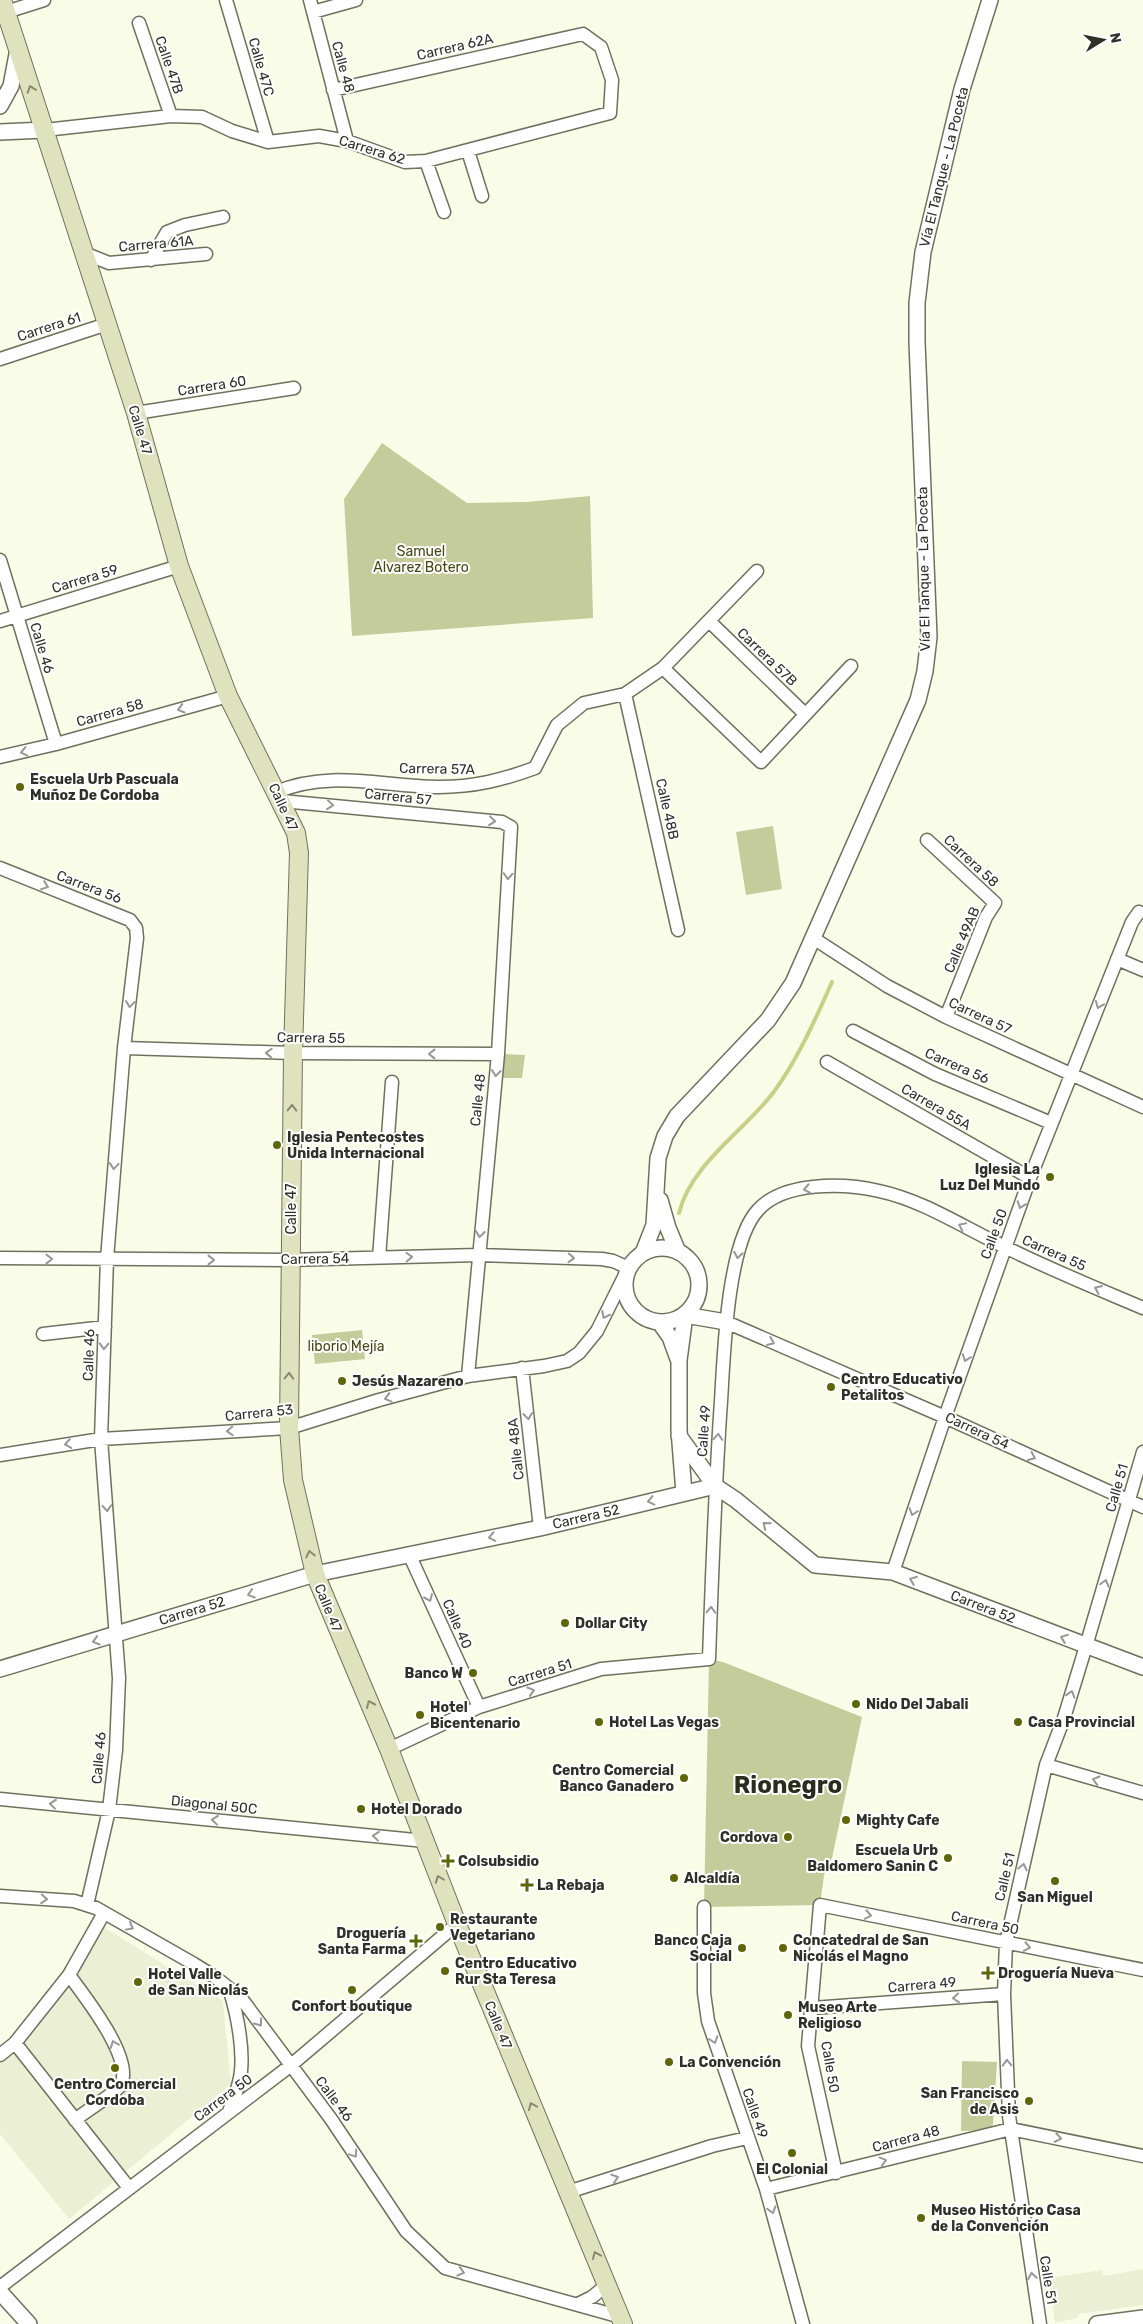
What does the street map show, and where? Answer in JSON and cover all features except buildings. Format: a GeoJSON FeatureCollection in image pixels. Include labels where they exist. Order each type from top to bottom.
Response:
{"type":"FeatureCollection","features":[{"type":"Feature","properties":{"kind":"main road","name":"Calle 47"},"geometry":{"type":"LineString","coordinates":[[4,6],[136,413],[179,566],[228,696],[284,798],[296,834],[299,852],[293,1053],[288,1428],[293,1480],[315,1574],[389,1749],[457,1924],[624,2322]]}},
{"type":"Feature","properties":{"kind":"street"},"geometry":{"type":"LineString","coordinates":[[4,6],[44,0]]}},
{"type":"Feature","properties":{"kind":"street","name":"Calle 47C"},"geometry":{"type":"LineString","coordinates":[[226,0],[268,142]]}},
{"type":"Feature","properties":{"kind":"street"},"geometry":{"type":"LineString","coordinates":[[312,6],[356,0]]}},
{"type":"Feature","properties":{"kind":"street","name":"Vía El Tanque - La Poceta"},"geometry":{"type":"LineString","coordinates":[[643,1253],[654,1225],[658,1158],[665,1136],[677,1116],[775,1011],[793,983],[911,718],[925,671],[929,638],[917,350],[917,303],[923,252],[962,89],[990,0]]}},
{"type":"Feature","properties":{"kind":"street","name":"Calle 48"},"geometry":{"type":"LineString","coordinates":[[312,6],[347,141]]}},
{"type":"Feature","properties":{"kind":"street","name":"Calle 47B"},"geometry":{"type":"LineString","coordinates":[[139,23],[171,116]]}},
{"type":"Feature","properties":{"kind":"street","name":"Carrera 62A"},"geometry":{"type":"LineString","coordinates":[[334,90],[583,34],[602,47],[612,80],[610,113]]}},
{"type":"Feature","properties":{"kind":"street"},"geometry":{"type":"LineString","coordinates":[[0,106],[11,86],[18,49]]}},
{"type":"Feature","properties":{"kind":"street","name":"Carrera 62"},"geometry":{"type":"LineString","coordinates":[[45,130],[171,116],[202,117],[232,131],[268,142],[319,136],[347,141],[405,162],[426,161],[468,151],[610,113]]}},
{"type":"Feature","properties":{"kind":"street"},"geometry":{"type":"LineString","coordinates":[[0,132],[45,130]]}},
{"type":"Feature","properties":{"kind":"street"},"geometry":{"type":"LineString","coordinates":[[468,151],[482,196]]}},
{"type":"Feature","properties":{"kind":"street"},"geometry":{"type":"LineString","coordinates":[[426,161],[444,212]]}},
{"type":"Feature","properties":{"kind":"street"},"geometry":{"type":"LineString","coordinates":[[151,260],[168,232],[186,224],[223,217]]}},
{"type":"Feature","properties":{"kind":"street","name":"Carrera 61A"},"geometry":{"type":"LineString","coordinates":[[84,254],[109,263],[206,254]]}},
{"type":"Feature","properties":{"kind":"street","name":"Carrera 61A"},"geometry":{"type":"LineString","coordinates":[[90,274],[109,263]]}},
{"type":"Feature","properties":{"kind":"street","name":"Carrera 61"},"geometry":{"type":"LineString","coordinates":[[0,359],[107,324]]}},
{"type":"Feature","properties":{"kind":"street","name":"Carrera 60"},"geometry":{"type":"LineString","coordinates":[[136,413],[294,388]]}},
{"type":"Feature","properties":{"kind":"street","name":"Calle 46"},"geometry":{"type":"LineString","coordinates":[[0,560],[56,744]]}},
{"type":"Feature","properties":{"kind":"street","name":"Carrera 59"},"geometry":{"type":"LineString","coordinates":[[0,621],[179,566]]}},
{"type":"Feature","properties":{"kind":"street"},"geometry":{"type":"LineString","coordinates":[[758,571],[663,668],[761,762],[851,666]]}},
{"type":"Feature","properties":{"kind":"street","name":"Carrera 57B"},"geometry":{"type":"LineString","coordinates":[[709,621],[805,714]]}},
{"type":"Feature","properties":{"kind":"street","name":"Carrera 57A"},"geometry":{"type":"LineString","coordinates":[[284,798],[301,784],[328,779],[438,787],[484,784],[535,768],[557,724],[584,703],[625,694],[663,668]]}},
{"type":"Feature","properties":{"kind":"street","name":"Calle 48B"},"geometry":{"type":"LineString","coordinates":[[625,694],[678,930]]}},
{"type":"Feature","properties":{"kind":"street","name":"Carrera 58"},"geometry":{"type":"LineString","coordinates":[[0,757],[56,744],[228,696]]}},
{"type":"Feature","properties":{"kind":"street"},"geometry":{"type":"LineString","coordinates":[[284,798],[294,792],[301,784]]}},
{"type":"Feature","properties":{"kind":"street","name":"Carrera 57"},"geometry":{"type":"LineString","coordinates":[[284,798],[502,822],[511,827]]}},
{"type":"Feature","properties":{"kind":"street","name":"Calle 48"},"geometry":{"type":"LineString","coordinates":[[468,1376],[498,1054],[511,827]]}},
{"type":"Feature","properties":{"kind":"street","name":"Carrera 58"},"geometry":{"type":"LineString","coordinates":[[927,840],[995,903]]}},
{"type":"Feature","properties":{"kind":"street","name":"Carrera 56"},"geometry":{"type":"LineString","coordinates":[[0,868],[130,920],[136,928],[136,956]]}},
{"type":"Feature","properties":{"kind":"street","name":"Calle 49AB"},"geometry":{"type":"LineString","coordinates":[[946,1017],[986,918],[995,903]]}},
{"type":"Feature","properties":{"kind":"street","name":"Calle 50"},"geometry":{"type":"LineString","coordinates":[[893,1572],[945,1417],[1030,1178],[1132,922],[1139,912]]}},
{"type":"Feature","properties":{"kind":"street","name":"Carrera 57"},"geometry":{"type":"LineString","coordinates":[[813,938],[887,986],[946,1017],[1143,1107]]}},
{"type":"Feature","properties":{"kind":"street","name":"Calle 46"},"geometry":{"type":"LineString","coordinates":[[136,956],[124,1048],[106,1259],[101,1439],[116,1635],[118,1696],[116,1750],[109,1810],[87,1905],[175,1952],[241,1998],[331,2119],[406,2231],[445,2268],[578,2304],[624,2322]]}},
{"type":"Feature","properties":{"kind":"street"},"geometry":{"type":"LineString","coordinates":[[1117,960],[1143,970]]}},
{"type":"Feature","properties":{"kind":"street","name":"Carrera 56"},"geometry":{"type":"LineString","coordinates":[[854,1031],[935,1074],[1051,1124]]}},
{"type":"Feature","properties":{"kind":"street","name":"Carrera 55"},"geometry":{"type":"LineString","coordinates":[[124,1048],[293,1053],[498,1054]]}},
{"type":"Feature","properties":{"kind":"street","name":"Carrera 55A"},"geometry":{"type":"LineString","coordinates":[[827,1062],[1030,1178]]}},
{"type":"Feature","properties":{"kind":"street"},"geometry":{"type":"LineString","coordinates":[[379,1258],[392,1082]]}},
{"type":"Feature","properties":{"kind":"street","name":"Carrera 55"},"geometry":{"type":"LineString","coordinates":[[756,1211],[769,1199],[821,1186],[848,1186],[880,1191],[911,1201],[1006,1248],[1143,1308]]}},
{"type":"Feature","properties":{"kind":"street","name":"Vía El Tanque - La Poceta"},"geometry":{"type":"LineString","coordinates":[[657,1191],[668,1228],[678,1252]]}},
{"type":"Feature","properties":{"kind":"street","name":"Calle 49"},"geometry":{"type":"LineString","coordinates":[[709,1659],[715,1486],[726,1322],[740,1246],[745,1229],[756,1211]]}},
{"type":"Feature","properties":{"kind":"street"},"geometry":{"type":"LineString","coordinates":[[661,1248],[678,1252],[692,1264],[697,1272],[699,1281],[696,1300],[685,1314],[677,1320],[660,1323],[641,1316],[628,1301],[625,1291],[628,1269],[643,1253],[661,1248]]}},
{"type":"Feature","properties":{"kind":"street","name":"Carrera 54"},"geometry":{"type":"LineString","coordinates":[[0,1258],[291,1260],[478,1255],[602,1259],[613,1261],[628,1269]]}},
{"type":"Feature","properties":{"kind":"street","name":"Carrera 53"},"geometry":{"type":"LineString","coordinates":[[1,1450],[101,1439],[288,1428],[379,1400],[468,1376],[567,1361],[579,1353],[597,1331],[628,1269]]}},
{"type":"Feature","properties":{"kind":"street","name":"Carrera 54"},"geometry":{"type":"LineString","coordinates":[[696,1300],[726,1322]]}},
{"type":"Feature","properties":{"kind":"street"},"geometry":{"type":"LineString","coordinates":[[684,1493],[680,1436],[679,1360],[685,1314]]}},
{"type":"Feature","properties":{"kind":"street","name":"Carrera 54"},"geometry":{"type":"LineString","coordinates":[[685,1314],[726,1322],[945,1417],[1128,1502],[1143,1507]]}},
{"type":"Feature","properties":{"kind":"street"},"geometry":{"type":"LineString","coordinates":[[660,1323],[670,1337],[679,1360]]}},
{"type":"Feature","properties":{"kind":"street"},"geometry":{"type":"LineString","coordinates":[[42,1334],[104,1327]]}},
{"type":"Feature","properties":{"kind":"street","name":"Calle 48A"},"geometry":{"type":"LineString","coordinates":[[522,1368],[540,1528]]}},
{"type":"Feature","properties":{"kind":"street"},"geometry":{"type":"LineString","coordinates":[[680,1436],[715,1486]]}},
{"type":"Feature","properties":{"kind":"street","name":"Calle 51"},"geometry":{"type":"LineString","coordinates":[[1040,2324],[1011,2129],[1004,1994],[1006,1943],[1046,1765],[1064,1718],[1143,1452]]}},
{"type":"Feature","properties":{"kind":"street","name":"Carrera 52"},"geometry":{"type":"LineString","coordinates":[[0,1669],[315,1574],[540,1528],[715,1486],[736,1500],[815,1565],[893,1572],[1143,1667]]}},
{"type":"Feature","properties":{"kind":"street","name":"Calle 40"},"geometry":{"type":"LineString","coordinates":[[409,1554],[479,1707]]}},
{"type":"Feature","properties":{"kind":"street","name":"Carrera 51"},"geometry":{"type":"LineString","coordinates":[[389,1749],[479,1707],[602,1670],[709,1659]]}},
{"type":"Feature","properties":{"kind":"street"},"geometry":{"type":"LineString","coordinates":[[1046,1765],[1143,1793]]}},
{"type":"Feature","properties":{"kind":"street","name":"Diagonal 50C"},"geometry":{"type":"LineString","coordinates":[[0,1799],[425,1841]]}},
{"type":"Feature","properties":{"kind":"street"},"geometry":{"type":"LineString","coordinates":[[0,1896],[74,1901],[87,1905]]}},
{"type":"Feature","properties":{"kind":"street","name":"Calle 50"},"geometry":{"type":"LineString","coordinates":[[820,1906],[808,2046],[836,2173]]}},
{"type":"Feature","properties":{"kind":"street","name":"Carrera 50"},"geometry":{"type":"LineString","coordinates":[[820,1906],[1143,1970]]}},
{"type":"Feature","properties":{"kind":"street","name":"Calle 49"},"geometry":{"type":"LineString","coordinates":[[704,1908],[704,1992],[706,2013],[747,2138],[766,2189],[804,2324]]}},
{"type":"Feature","properties":{"kind":"street"},"geometry":{"type":"LineString","coordinates":[[0,2055],[15,2044],[69,1975],[104,1913]]}},
{"type":"Feature","properties":{"kind":"street","name":"Carrera 50"},"geometry":{"type":"LineString","coordinates":[[0,2287],[290,2066],[457,1924]]}},
{"type":"Feature","properties":{"kind":"street"},"geometry":{"type":"LineString","coordinates":[[69,1975],[108,2030],[124,2074],[120,2086],[75,2120]]}},
{"type":"Feature","properties":{"kind":"street"},"geometry":{"type":"LineString","coordinates":[[229,1988],[237,2014],[240,2062],[240,2080],[229,2112]]}},
{"type":"Feature","properties":{"kind":"street","name":"Carrera 49"},"geometry":{"type":"LineString","coordinates":[[812,2008],[1004,1994]]}},
{"type":"Feature","properties":{"kind":"street"},"geometry":{"type":"LineString","coordinates":[[15,2044],[129,2188]]}},
{"type":"Feature","properties":{"kind":"street","name":"Carrera 48"},"geometry":{"type":"LineString","coordinates":[[766,2189],[1011,2129],[1143,2156]]}},
{"type":"Feature","properties":{"kind":"street"},"geometry":{"type":"LineString","coordinates":[[568,2192],[712,2146],[747,2138]]}},
{"type":"Feature","properties":{"kind":"street"},"geometry":{"type":"LineString","coordinates":[[578,2304],[592,2297],[608,2284]]}},
{"type":"Feature","properties":{"kind":"street"},"geometry":{"type":"LineString","coordinates":[[0,2292],[30,2324]]}},
{"type":"Feature","properties":{"kind":"street"},"geometry":{"type":"LineString","coordinates":[[1098,2324],[1143,2318]]}},
{"type":"Feature","properties":{"kind":"shaded area","name":"Centro Comercial Cordoba"},"geometry":{"type":"Polygon","coordinates":[[[102,1926],[223,2001],[231,2084],[69,2219],[0,2134],[0,2053],[102,1926]]]}},
{"type":"Feature","properties":{"kind":"shaded area"},"geometry":{"type":"Polygon","coordinates":[[[1143,2269],[1143,2305],[1078,2314],[1078,2318],[1055,2323],[1049,2278],[1102,2270],[1103,2276],[1143,2269]]]}},
{"type":"Feature","properties":{"kind":"green space","name":"Samuel Alvarez Botero"},"geometry":{"type":"Polygon","coordinates":[[[382,443],[467,503],[527,502],[590,496],[593,618],[352,636],[344,499],[382,443]]]}},
{"type":"Feature","properties":{"kind":"green space"},"geometry":{"type":"Polygon","coordinates":[[[773,826],[782,889],[746,895],[736,832],[773,826]]]}},
{"type":"Feature","properties":{"kind":"green space"},"geometry":{"type":"Polygon","coordinates":[[[504,1054],[525,1055],[522,1078],[501,1078],[504,1054]]]}},
{"type":"Feature","properties":{"kind":"green space","name":"liborio Mejía"},"geometry":{"type":"Polygon","coordinates":[[[362,1330],[365,1359],[315,1364],[312,1335],[362,1330]]]}},
{"type":"Feature","properties":{"kind":"green space"},"geometry":{"type":"Polygon","coordinates":[[[709,1659],[723,1662],[862,1717],[832,1858],[824,1875],[820,1905],[704,1907],[709,1659]]]}},
{"type":"Feature","properties":{"kind":"green space"},"geometry":{"type":"Polygon","coordinates":[[[962,2061],[997,2062],[993,2125],[985,2130],[961,2131],[962,2061]]]}},
{"type":"Feature","properties":{"kind":"waterway"},"geometry":{"type":"LineString","coordinates":[[679,1213],[685,1195],[706,1164],[761,1107],[782,1081],[806,1039],[832,982]]}},
{"type":"Feature","properties":{"kind":"place","name":"Escuela Urb Pascuala Muñoz De Cordoba"},"geometry":{"type":"Point","coordinates":[20,787]}},
{"type":"Feature","properties":{"kind":"place","name":"Iglesia Pentecostes Unida Internacional"},"geometry":{"type":"Point","coordinates":[277,1145]}},
{"type":"Feature","properties":{"kind":"place","name":"Iglesia La Luz Del Mundo"},"geometry":{"type":"Point","coordinates":[1050,1177]}},
{"type":"Feature","properties":{"kind":"place","name":"Jesús Nazareno"},"geometry":{"type":"Point","coordinates":[342,1381]}},
{"type":"Feature","properties":{"kind":"place","name":"Centro Educativo Petalitos"},"geometry":{"type":"Point","coordinates":[831,1387]}},
{"type":"Feature","properties":{"kind":"place","name":"Dollar City"},"geometry":{"type":"Point","coordinates":[565,1623]}},
{"type":"Feature","properties":{"kind":"place","name":"Banco W"},"geometry":{"type":"Point","coordinates":[473,1673]}},
{"type":"Feature","properties":{"kind":"place","name":"Nido Del Jabali"},"geometry":{"type":"Point","coordinates":[856,1704]}},
{"type":"Feature","properties":{"kind":"place","name":"Hotel Bicentenario"},"geometry":{"type":"Point","coordinates":[420,1715]}},
{"type":"Feature","properties":{"kind":"place","name":"Hotel Las Vegas"},"geometry":{"type":"Point","coordinates":[599,1722]}},
{"type":"Feature","properties":{"kind":"place","name":"Casa Provincial"},"geometry":{"type":"Point","coordinates":[1018,1722]}},
{"type":"Feature","properties":{"kind":"place","name":"Centro Comercial Banco Ganadero"},"geometry":{"type":"Point","coordinates":[684,1778]}},
{"type":"Feature","properties":{"kind":"place","name":"Hotel Dorado"},"geometry":{"type":"Point","coordinates":[361,1809]}},
{"type":"Feature","properties":{"kind":"place","name":"Mighty Cafe"},"geometry":{"type":"Point","coordinates":[846,1820]}},
{"type":"Feature","properties":{"kind":"place","name":"Cordova"},"geometry":{"type":"Point","coordinates":[788,1837]}},
{"type":"Feature","properties":{"kind":"place","name":"Escuela Urb Baldomero Sanin C"},"geometry":{"type":"Point","coordinates":[948,1858]}},
{"type":"Feature","properties":{"kind":"place","name":"Colsubsidio"},"geometry":{"type":"Point","coordinates":[448,1861]}},
{"type":"Feature","properties":{"kind":"place","name":"Alcaldía"},"geometry":{"type":"Point","coordinates":[674,1878]}},
{"type":"Feature","properties":{"kind":"place","name":"San Miguel"},"geometry":{"type":"Point","coordinates":[1055,1881]}},
{"type":"Feature","properties":{"kind":"place","name":"La Rebaja"},"geometry":{"type":"Point","coordinates":[527,1885]}},
{"type":"Feature","properties":{"kind":"place","name":"Restaurante Vegetariano"},"geometry":{"type":"Point","coordinates":[440,1927]}},
{"type":"Feature","properties":{"kind":"place","name":"Droguería Santa Farma"},"geometry":{"type":"Point","coordinates":[416,1941]}},
{"type":"Feature","properties":{"kind":"place","name":"Banco Caja Social"},"geometry":{"type":"Point","coordinates":[742,1948]}},
{"type":"Feature","properties":{"kind":"place","name":"Concatedral de San Nicolás el Magno"},"geometry":{"type":"Point","coordinates":[783,1948]}},
{"type":"Feature","properties":{"kind":"place","name":"Centro Educativo Rur Sta Teresa"},"geometry":{"type":"Point","coordinates":[445,1971]}},
{"type":"Feature","properties":{"kind":"place","name":"Droguería Nueva"},"geometry":{"type":"Point","coordinates":[988,1973]}},
{"type":"Feature","properties":{"kind":"place","name":"Hotel Valle de San Nicolás"},"geometry":{"type":"Point","coordinates":[138,1982]}},
{"type":"Feature","properties":{"kind":"place","name":"Confort boutique"},"geometry":{"type":"Point","coordinates":[352,1990]}},
{"type":"Feature","properties":{"kind":"place","name":"Museo Arte Religioso"},"geometry":{"type":"Point","coordinates":[788,2015]}},
{"type":"Feature","properties":{"kind":"place","name":"La Convención"},"geometry":{"type":"Point","coordinates":[669,2062]}},
{"type":"Feature","properties":{"kind":"place","name":"Centro Comercial Cordoba"},"geometry":{"type":"Point","coordinates":[115,2068]}},
{"type":"Feature","properties":{"kind":"place","name":"San Francisco de Asis"},"geometry":{"type":"Point","coordinates":[1029,2101]}},
{"type":"Feature","properties":{"kind":"place","name":"El Colonial"},"geometry":{"type":"Point","coordinates":[792,2153]}},
{"type":"Feature","properties":{"kind":"place","name":"Museo Histórico Casa de la Convención"},"geometry":{"type":"Point","coordinates":[921,2218]}},
{"type":"Feature","properties":{"kind":"district","name":"Rionegro"},"geometry":{"type":"Point","coordinates":[788,1785]}}]}
